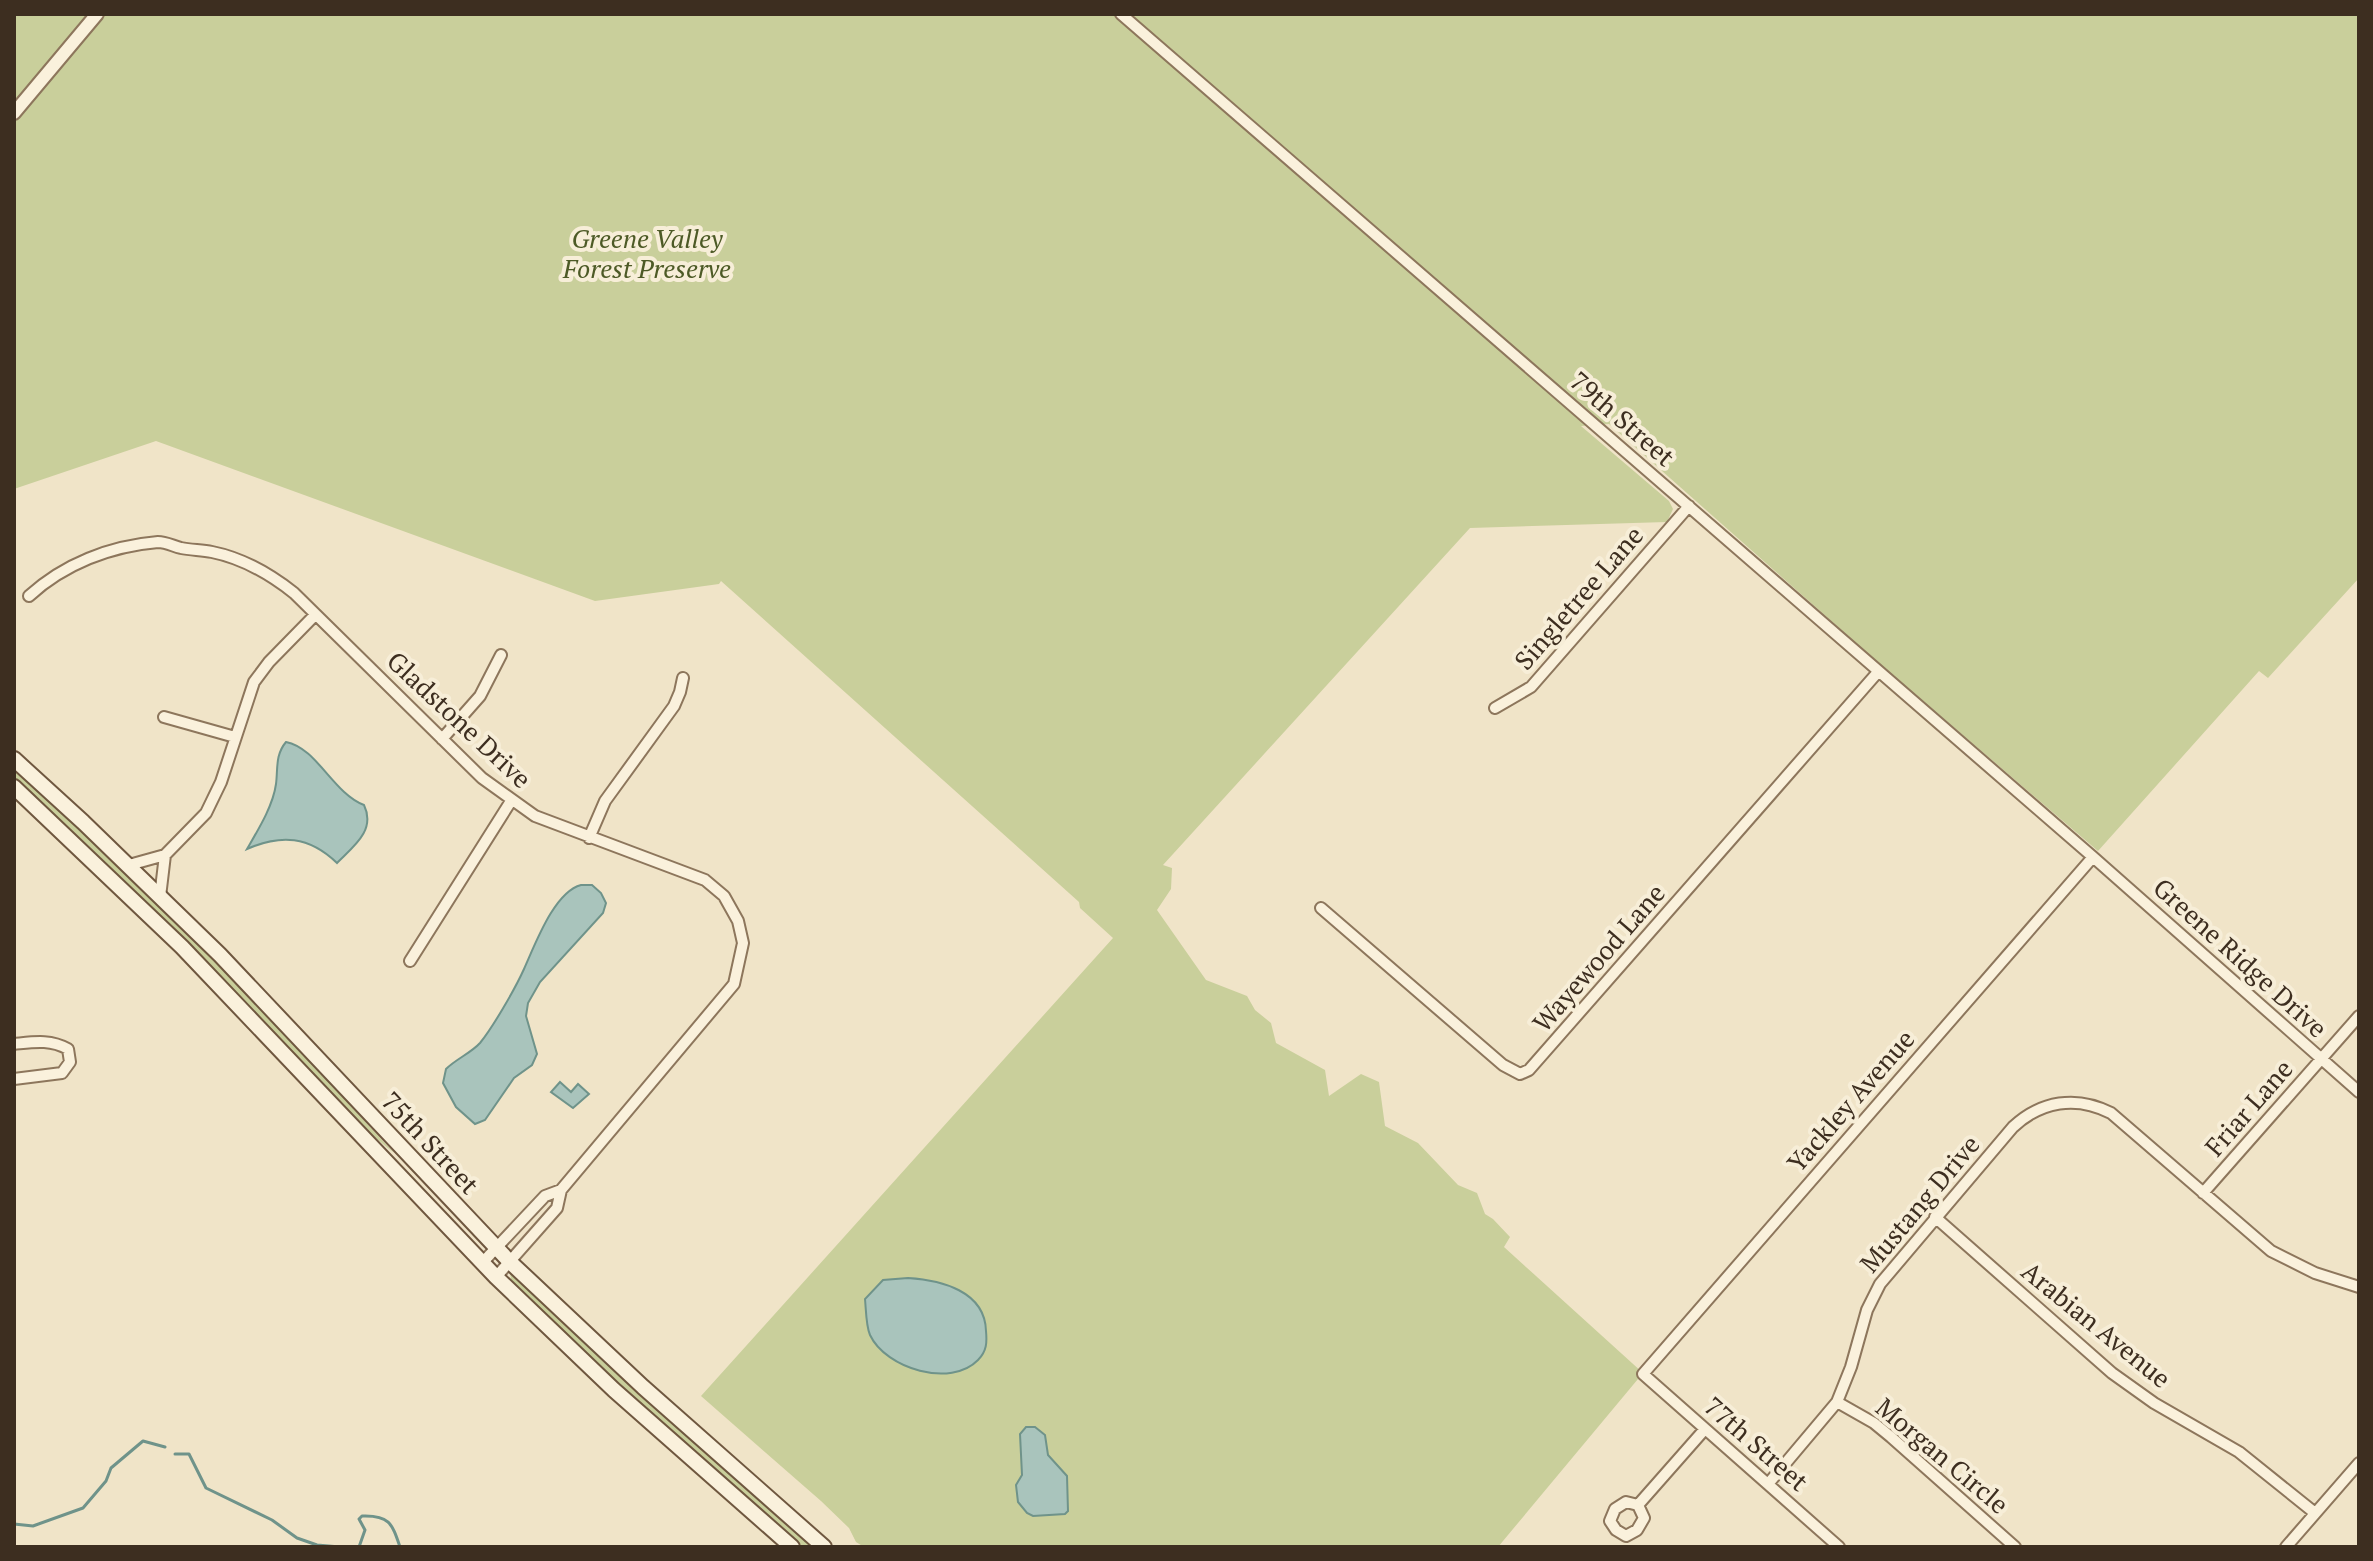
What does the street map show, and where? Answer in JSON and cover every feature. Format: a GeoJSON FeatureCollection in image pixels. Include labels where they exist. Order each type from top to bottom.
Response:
{"type":"FeatureCollection","features":[{"type":"Feature","properties":{"kind":"main road","name":"75th Street"},"geometry":{"type":"LineString","coordinates":[[14,759],[129,865],[271,1008],[510,1262],[619,1366],[824,1547]]}},
{"type":"Feature","properties":{"kind":"main road","name":"75th Street"},"geometry":{"type":"LineString","coordinates":[[14,787],[182,947],[496,1277],[614,1390],[792,1547]]}},
{"type":"Feature","properties":{"kind":"street"},"geometry":{"type":"LineString","coordinates":[[14,113],[97,14]]}},
{"type":"Feature","properties":{"kind":"street","name":"79th Street"},"geometry":{"type":"LineString","coordinates":[[1121,14],[2093,857]]}},
{"type":"Feature","properties":{"kind":"street","name":"Singletree Lane"},"geometry":{"type":"LineString","coordinates":[[1495,708],[1531,687],[1689,506]]}},
{"type":"Feature","properties":{"kind":"street","name":"Gladstone Drive"},"geometry":{"type":"LineString","coordinates":[[29,596],[48,579],[91,557],[161,542],[222,554],[246,563],[283,585],[482,778],[511,801],[535,816],[589,838],[705,880],[731,906],[743,943],[734,984],[561,1190],[557,1208],[496,1277]]}},
{"type":"Feature","properties":{"kind":"street"},"geometry":{"type":"LineString","coordinates":[[129,865],[165,855],[206,813],[221,782],[254,682],[315,615]]}},
{"type":"Feature","properties":{"kind":"street"},"geometry":{"type":"LineString","coordinates":[[442,739],[480,696],[501,655]]}},
{"type":"Feature","properties":{"kind":"street","name":"Wayewood Lane"},"geometry":{"type":"LineString","coordinates":[[1321,908],[1503,1065],[1520,1074],[1529,1070],[1878,672]]}},
{"type":"Feature","properties":{"kind":"street"},"geometry":{"type":"LineString","coordinates":[[589,838],[605,801],[674,706],[683,678]]}},
{"type":"Feature","properties":{"kind":"street"},"geometry":{"type":"LineString","coordinates":[[164,717],[235,737]]}},
{"type":"Feature","properties":{"kind":"street"},"geometry":{"type":"LineString","coordinates":[[410,961],[511,801]]}},
{"type":"Feature","properties":{"kind":"street"},"geometry":{"type":"LineString","coordinates":[[160,897],[165,855]]}},
{"type":"Feature","properties":{"kind":"street","name":"Greene Ridge Drive"},"geometry":{"type":"LineString","coordinates":[[2093,857],[2359,1092]]}},
{"type":"Feature","properties":{"kind":"street","name":"Yackley Avenue"},"geometry":{"type":"LineString","coordinates":[[1643,1374],[2093,857]]}},
{"type":"Feature","properties":{"kind":"street","name":"Friar Lane"},"geometry":{"type":"LineString","coordinates":[[2203,1193],[2359,1016]]}},
{"type":"Feature","properties":{"kind":"street"},"geometry":{"type":"LineString","coordinates":[[14,1044],[56,1042],[68,1049],[70,1062],[62,1073],[14,1079]]}},
{"type":"Feature","properties":{"kind":"street","name":"Mustang Drive"},"geometry":{"type":"LineString","coordinates":[[1768,1484],[1837,1402],[1845,1388],[1862,1323],[1890,1268],[2013,1127],[2031,1112],[2049,1104],[2075,1102],[2101,1108],[2121,1120],[2203,1193]]}},
{"type":"Feature","properties":{"kind":"street","name":"Gladstone Drive"},"geometry":{"type":"LineString","coordinates":[[482,1263],[545,1196],[561,1190]]}},
{"type":"Feature","properties":{"kind":"street"},"geometry":{"type":"LineString","coordinates":[[2203,1193],[2271,1251],[2315,1273],[2359,1287]]}},
{"type":"Feature","properties":{"kind":"street","name":"Arabian Avenue"},"geometry":{"type":"LineString","coordinates":[[1935,1217],[2120,1380],[2239,1452],[2315,1513]]}},
{"type":"Feature","properties":{"kind":"street","name":"77th Street"},"geometry":{"type":"LineString","coordinates":[[1643,1374],[1839,1547]]}},
{"type":"Feature","properties":{"kind":"street","name":"Morgan Circle"},"geometry":{"type":"LineString","coordinates":[[1837,1402],[1874,1423],[2015,1547]]}},
{"type":"Feature","properties":{"kind":"street"},"geometry":{"type":"LineString","coordinates":[[1638,1505],[1705,1429]]}},
{"type":"Feature","properties":{"kind":"street"},"geometry":{"type":"LineString","coordinates":[[2286,1547],[2359,1463]]}},
{"type":"Feature","properties":{"kind":"green space","name":"Greene Valley Forest Preserve"},"geometry":{"type":"Polygon","coordinates":[[[14,14],[2359,14],[2359,578],[2268,678],[2259,671],[2098,851],[1881,665],[1609,424],[1581,426],[1669,501],[1673,509],[1667,522],[1470,528],[1163,865],[1172,868],[1171,889],[1157,910],[1206,980],[1247,996],[1255,1010],[1271,1023],[1276,1043],[1325,1070],[1329,1096],[1361,1074],[1379,1082],[1385,1126],[1418,1143],[1458,1185],[1477,1193],[1485,1214],[1510,1237],[1504,1247],[1643,1373],[1498,1547],[864,1547],[856,1542],[849,1528],[821,1501],[701,1396],[1113,938],[1080,908],[1079,902],[721,581],[719,584],[595,601],[156,441],[14,489],[14,14]]]}},
{"type":"Feature","properties":{"kind":"green space"},"geometry":{"type":"Polygon","coordinates":[[[14,769],[162,907],[394,1153],[333,1096],[155,910],[14,777],[14,769]]]}},
{"type":"Feature","properties":{"kind":"green space"},"geometry":{"type":"Polygon","coordinates":[[[510,1273],[626,1382],[813,1547],[803,1547],[617,1383],[520,1290],[510,1273]]]}},
{"type":"Feature","properties":{"kind":"water"},"geometry":{"type":"Polygon","coordinates":[[[286,742],[307,753],[343,791],[364,805],[367,814],[365,830],[337,863],[316,847],[294,840],[271,841],[247,849],[272,801],[279,757],[286,742]]]}},
{"type":"Feature","properties":{"kind":"water"},"geometry":{"type":"Polygon","coordinates":[[[581,885],[592,885],[601,893],[606,903],[603,913],[540,982],[528,1003],[526,1016],[537,1054],[532,1065],[514,1078],[485,1120],[475,1124],[456,1107],[443,1083],[446,1069],[476,1047],[485,1036],[515,987],[554,908],[571,890],[581,885]]]}},
{"type":"Feature","properties":{"kind":"water"},"geometry":{"type":"Polygon","coordinates":[[[560,1082],[571,1092],[578,1084],[589,1094],[573,1108],[551,1092],[560,1082]]]}},
{"type":"Feature","properties":{"kind":"water"},"geometry":{"type":"Polygon","coordinates":[[[908,1278],[947,1285],[970,1297],[978,1306],[984,1317],[986,1339],[985,1350],[978,1360],[952,1373],[920,1371],[890,1357],[878,1347],[870,1335],[865,1299],[883,1280],[908,1278]]]}},
{"type":"Feature","properties":{"kind":"water"},"geometry":{"type":"Polygon","coordinates":[[[1026,1427],[1035,1427],[1045,1435],[1048,1455],[1067,1476],[1068,1511],[1065,1514],[1033,1516],[1018,1502],[1016,1485],[1022,1475],[1020,1434],[1026,1427]]]}},
{"type":"Feature","properties":{"kind":"waterway"},"geometry":{"type":"LineString","coordinates":[[14,1524],[33,1526],[83,1508],[106,1481],[111,1468],[143,1441],[165,1447]]}},
{"type":"Feature","properties":{"kind":"waterway"},"geometry":{"type":"LineString","coordinates":[[175,1454],[189,1454],[206,1488],[272,1520],[297,1538],[317,1545],[340,1547]]}},
{"type":"Feature","properties":{"kind":"waterway"},"geometry":{"type":"LineString","coordinates":[[359,1547],[365,1530],[359,1519],[362,1516],[378,1517],[388,1522],[400,1547]]}}]}
